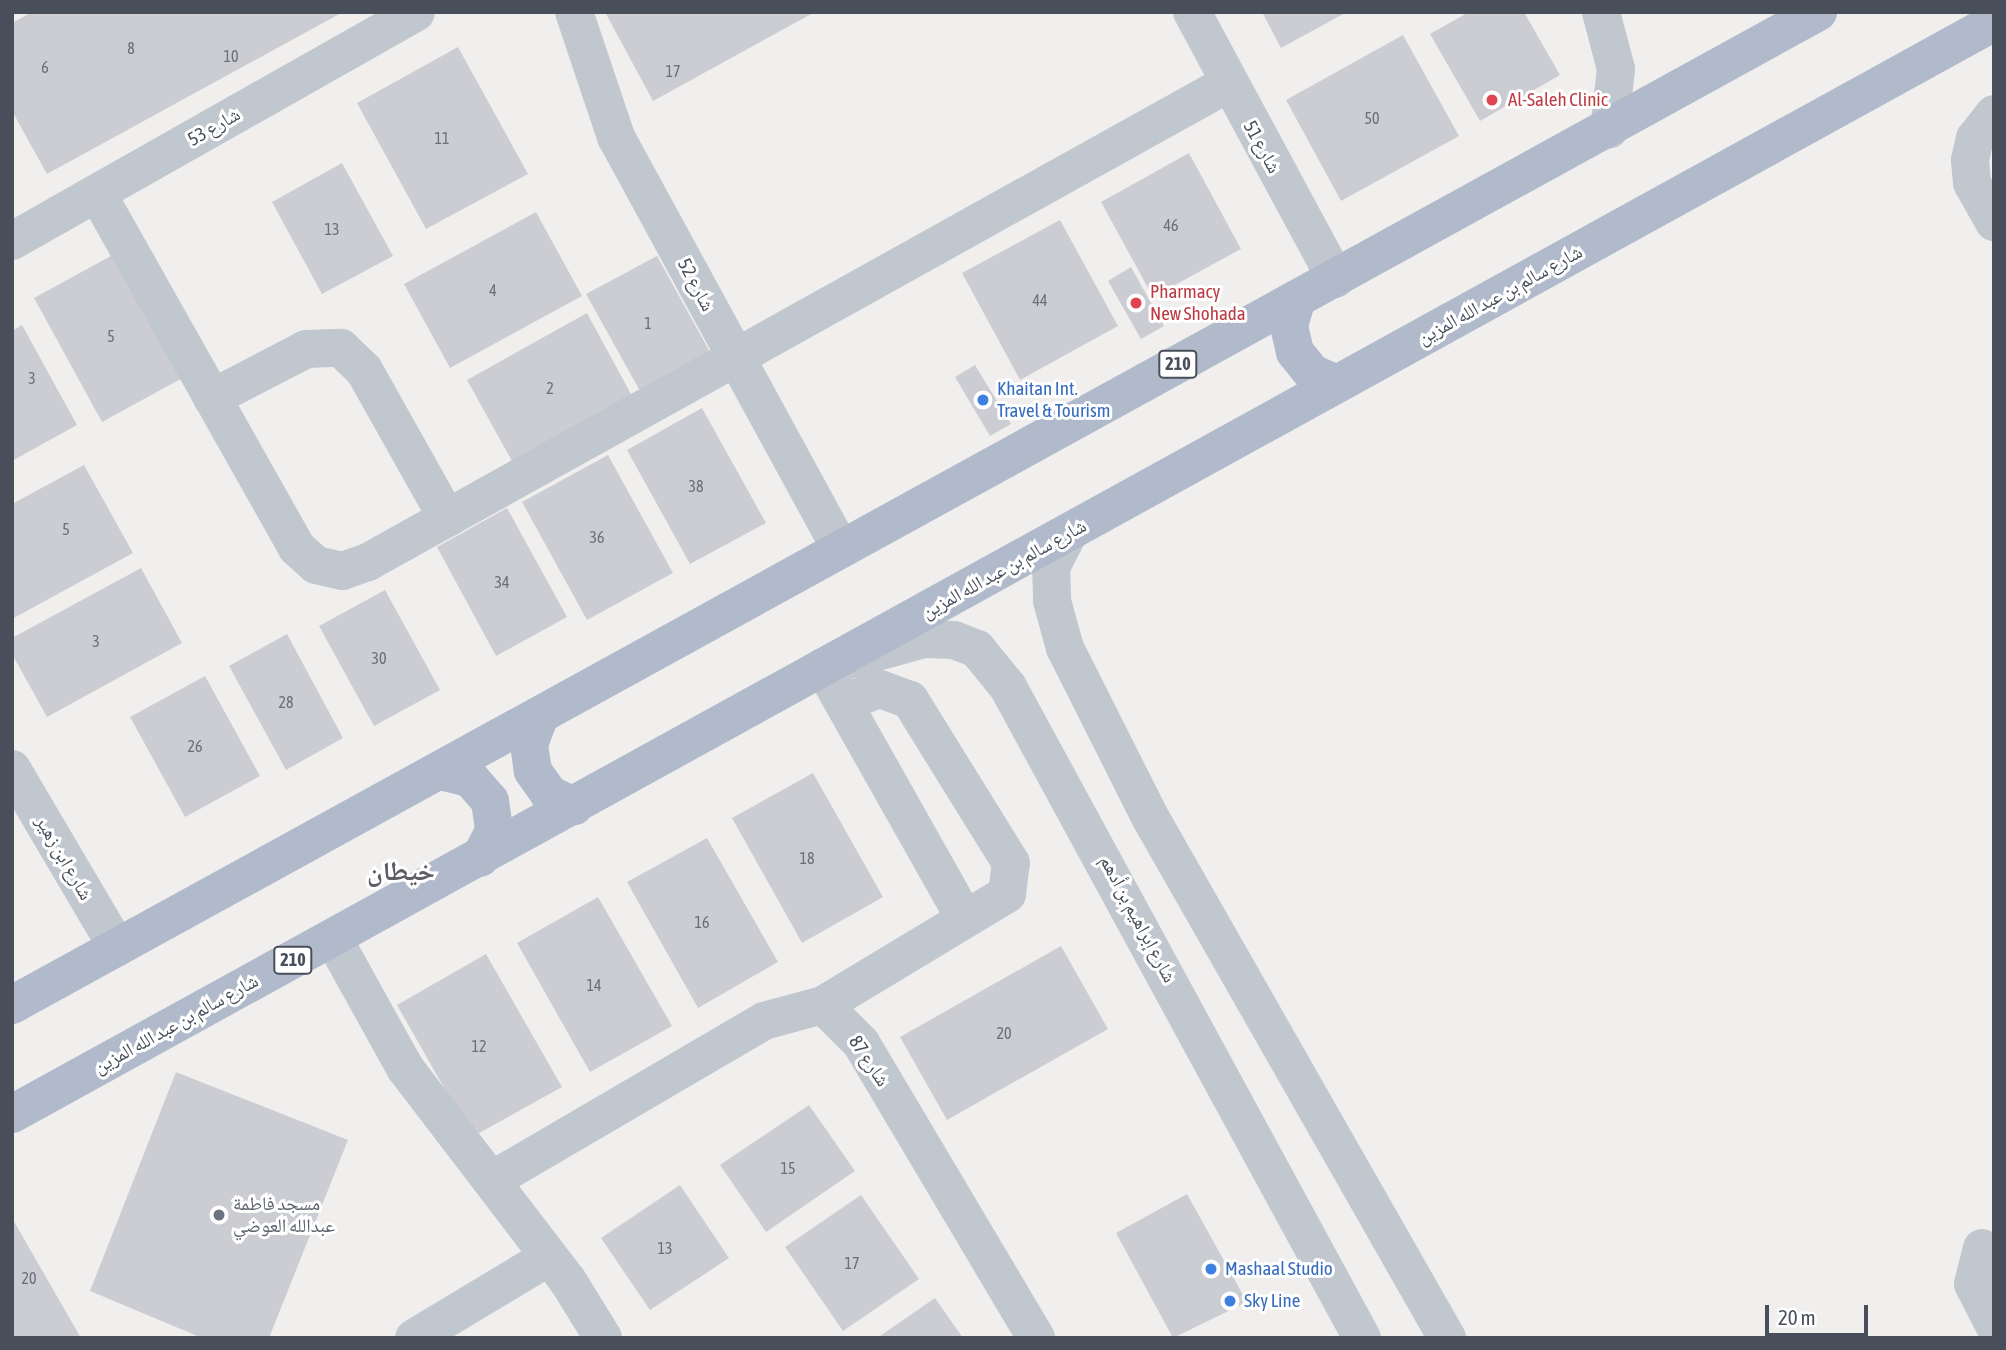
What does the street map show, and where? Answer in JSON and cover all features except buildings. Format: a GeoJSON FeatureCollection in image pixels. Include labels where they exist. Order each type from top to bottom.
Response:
{"type":"FeatureCollection","features":[{"type":"Feature","properties":{"kind":"main road","name":"210"},"geometry":{"type":"LineString","coordinates":[[12,1005],[539,718],[840,547],[1609,130],[1818,12]]}},
{"type":"Feature","properties":{"kind":"main road","name":"شارع سالم بن عبد الله المزين"},"geometry":{"type":"LineString","coordinates":[[12,1114],[1994,22]]}},
{"type":"Feature","properties":{"kind":"main road"},"geometry":{"type":"LineString","coordinates":[[1297,299],[1289,326],[1295,352],[1312,373],[1337,384]]}},
{"type":"Feature","properties":{"kind":"main road"},"geometry":{"type":"LineString","coordinates":[[539,718],[529,744],[533,771],[549,794],[574,806]]}},
{"type":"Feature","properties":{"kind":"main road"},"geometry":{"type":"LineString","coordinates":[[441,771],[470,778],[490,801],[494,831],[480,858]]}},
{"type":"Feature","properties":{"kind":"street","name":"شارع 53"},"geometry":{"type":"LineString","coordinates":[[12,241],[416,12]]}},
{"type":"Feature","properties":{"kind":"street","name":"شارع 52"},"geometry":{"type":"LineString","coordinates":[[574,12],[616,137],[840,547]]}},
{"type":"Feature","properties":{"kind":"street","name":"51 شارع"},"geometry":{"type":"LineString","coordinates":[[1192,12],[1227,85],[1336,279]]}},
{"type":"Feature","properties":{"kind":"street"},"geometry":{"type":"LineString","coordinates":[[1601,12],[1616,69],[1609,130]]}},
{"type":"Feature","properties":{"kind":"street"},"geometry":{"type":"LineString","coordinates":[[97,193],[296,548],[316,565],[355,569],[1227,85]]}},
{"type":"Feature","properties":{"kind":"street"},"geometry":{"type":"LineString","coordinates":[[1994,114],[1975,138],[1970,160],[1972,183],[1994,222]]}},
{"type":"Feature","properties":{"kind":"street"},"geometry":{"type":"LineString","coordinates":[[212,398],[306,349],[341,348],[364,370],[447,518]]}},
{"type":"Feature","properties":{"kind":"street"},"geometry":{"type":"LineString","coordinates":[[1068,534],[1051,568],[1052,601],[1065,648],[1188,885],[1447,1338]]}},
{"type":"Feature","properties":{"kind":"street","name":"شارع إبراهيم بن أدهم"},"geometry":{"type":"LineString","coordinates":[[823,667],[924,639],[977,649],[1008,687],[1134,912],[1362,1338]]}},
{"type":"Feature","properties":{"kind":"street"},"geometry":{"type":"LineString","coordinates":[[823,667],[965,919]]}},
{"type":"Feature","properties":{"kind":"street"},"geometry":{"type":"LineString","coordinates":[[492,1180],[764,1021],[823,1005],[1007,894],[1011,863],[910,700],[879,689],[844,703]]}},
{"type":"Feature","properties":{"kind":"street","name":"شارع ابن زهير"},"geometry":{"type":"LineString","coordinates":[[12,769],[117,947]]}},
{"type":"Feature","properties":{"kind":"street"},"geometry":{"type":"LineString","coordinates":[[1134,912],[1135,891],[1148,876],[1169,874],[1188,885]]}},
{"type":"Feature","properties":{"kind":"street"},"geometry":{"type":"LineString","coordinates":[[333,938],[405,1068],[550,1257],[603,1338]]}},
{"type":"Feature","properties":{"kind":"street","name":"شارع 87"},"geometry":{"type":"LineString","coordinates":[[823,1005],[861,1043],[1036,1338]]}},
{"type":"Feature","properties":{"kind":"street"},"geometry":{"type":"LineString","coordinates":[[1982,1248],[1973,1283],[1994,1325]]}},
{"type":"Feature","properties":{"kind":"street"},"geometry":{"type":"LineString","coordinates":[[414,1338],[550,1257]]}},
{"type":"Feature","properties":{"kind":"place","name":"Al-Saleh Clinic"},"geometry":{"type":"Point","coordinates":[1492,100]}},
{"type":"Feature","properties":{"kind":"place","name":"Pharmacy New Shohada"},"geometry":{"type":"Point","coordinates":[1136,303]}},
{"type":"Feature","properties":{"kind":"place","name":"Khaitan Int. Travel & Tourism"},"geometry":{"type":"Point","coordinates":[983,400]}},
{"type":"Feature","properties":{"kind":"place","name":"مسجد فاطمة عبدالله العوضي"},"geometry":{"type":"Point","coordinates":[219,1215]}},
{"type":"Feature","properties":{"kind":"place","name":"Mashaal Studio"},"geometry":{"type":"Point","coordinates":[1211,1269]}},
{"type":"Feature","properties":{"kind":"place","name":"Sky Line"},"geometry":{"type":"Point","coordinates":[1230,1301]}},
{"type":"Feature","properties":{"kind":"district","name":"خيطان"},"geometry":{"type":"Point","coordinates":[401,872]}}]}
